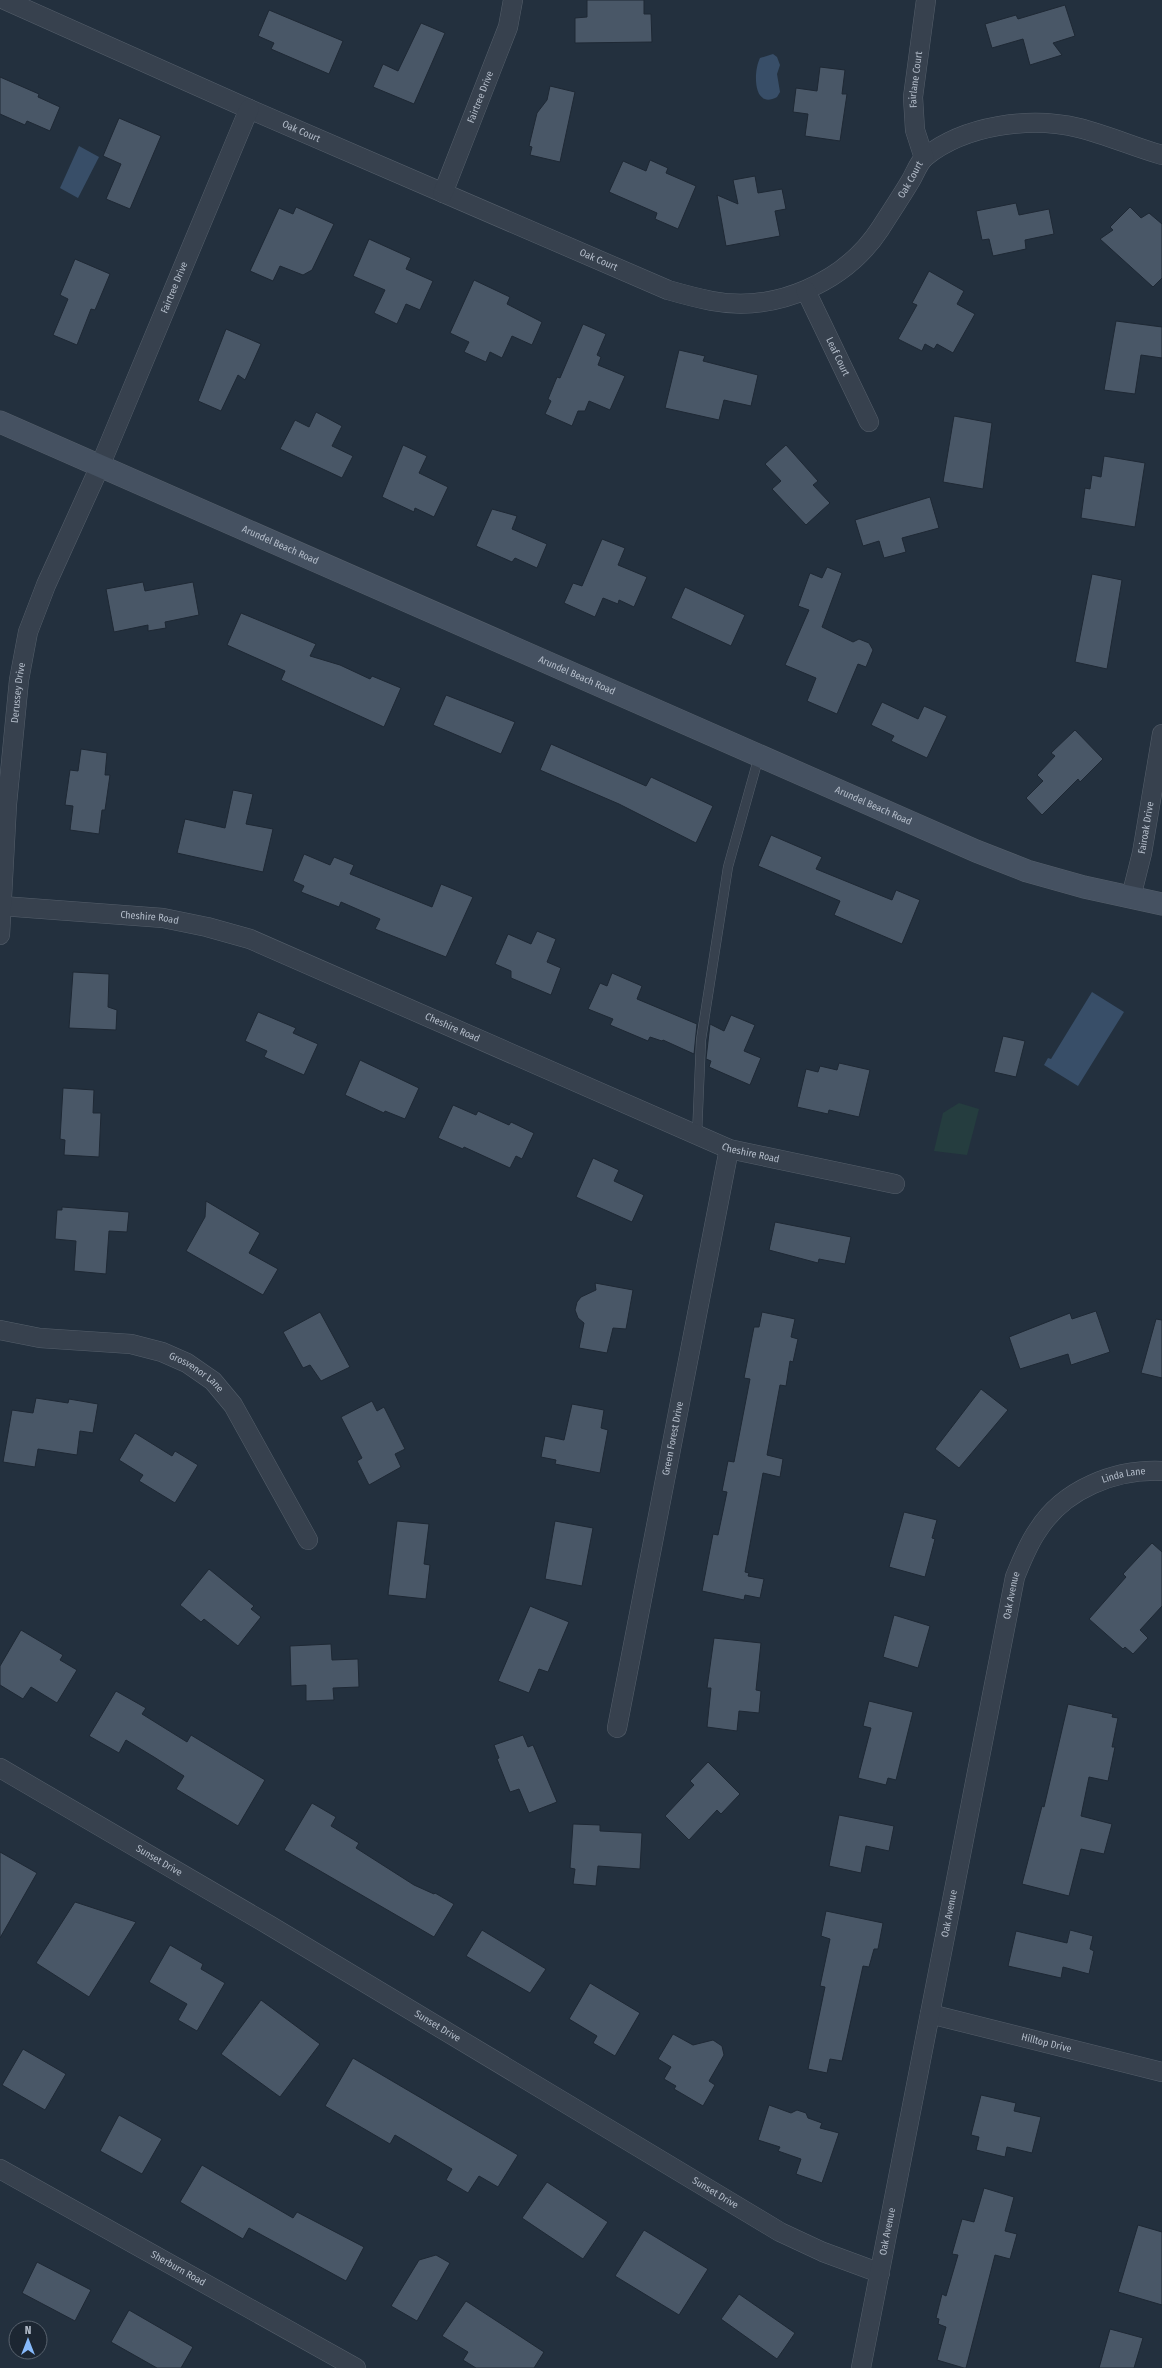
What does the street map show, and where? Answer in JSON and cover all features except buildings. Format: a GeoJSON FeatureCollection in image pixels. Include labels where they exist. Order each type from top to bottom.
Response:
{"type":"FeatureCollection","features":[{"type":"Feature","properties":{"kind":"street","name":"Oak Court"},"geometry":{"type":"LineString","coordinates":[[5,0],[249,109],[668,290],[713,301],[746,302],[776,299],[806,291],[844,269],[869,245],[924,158],[951,142],[976,132],[1010,126],[1043,123],[1078,128],[1162,156]]}},
{"type":"Feature","properties":{"kind":"street","name":"Fairtree Drive"},"geometry":{"type":"LineString","coordinates":[[443,192],[508,27],[513,0]]}},
{"type":"Feature","properties":{"kind":"street","name":"Fairlane Court"},"geometry":{"type":"LineString","coordinates":[[924,158],[915,130],[913,97],[926,0]]}},
{"type":"Feature","properties":{"kind":"street","name":"Fairtree Drive"},"geometry":{"type":"LineString","coordinates":[[100,466],[249,109]]}},
{"type":"Feature","properties":{"kind":"street","name":"Leaf Court"},"geometry":{"type":"LineString","coordinates":[[806,291],[869,422]]}},
{"type":"Feature","properties":{"kind":"street","name":"Arundel Beach Road"},"geometry":{"type":"LineString","coordinates":[[0,422],[976,851],[1027,871],[1084,887],[1162,904]]}},
{"type":"Feature","properties":{"kind":"street","name":"Derussey Drive"},"geometry":{"type":"LineString","coordinates":[[0,935],[4,804],[19,680],[28,632],[46,585],[100,466]]}},
{"type":"Feature","properties":{"kind":"street","name":"Fairoak Drive"},"geometry":{"type":"LineString","coordinates":[[1131,897],[1142,853],[1162,734]]}},
{"type":"Feature","properties":{"kind":"street","name":"Cheshire Road"},"geometry":{"type":"LineString","coordinates":[[2,906],[163,918],[207,927],[250,939],[729,1148],[895,1184]]}},
{"type":"Feature","properties":{"kind":"street","name":"Green Forest Drive"},"geometry":{"type":"LineString","coordinates":[[617,1728],[729,1148]]}},
{"type":"Feature","properties":{"kind":"street","name":"Grosvenor Lane"},"geometry":{"type":"LineString","coordinates":[[0,1330],[40,1338],[130,1344],[162,1352],[187,1363],[213,1381],[232,1405],[308,1540]]}},
{"type":"Feature","properties":{"kind":"street","name":"Linda Lane"},"geometry":{"type":"LineString","coordinates":[[1088,1486],[1120,1474],[1162,1471]]}},
{"type":"Feature","properties":{"kind":"street","name":"Oak Avenue"},"geometry":{"type":"LineString","coordinates":[[861,2368],[1015,1577],[1028,1546],[1052,1511],[1088,1486]]}},
{"type":"Feature","properties":{"kind":"street","name":"Sunset Drive"},"geometry":{"type":"LineString","coordinates":[[0,1768],[269,1925],[780,2232],[823,2252],[880,2273]]}},
{"type":"Feature","properties":{"kind":"street","name":"Hilltop Drive"},"geometry":{"type":"LineString","coordinates":[[930,2014],[1162,2072]]}},
{"type":"Feature","properties":{"kind":"street","name":"Sherburn Road"},"geometry":{"type":"LineString","coordinates":[[0,2169],[356,2368]]}},
{"type":"Feature","properties":{"kind":"lane"},"geometry":{"type":"LineString","coordinates":[[697,1135],[701,1040],[728,867],[760,756]]}},
{"type":"Feature","properties":{"kind":"green space"},"geometry":{"type":"Polygon","coordinates":[[[959,1103],[979,1109],[967,1155],[934,1151],[943,1113],[959,1103]]]}},
{"type":"Feature","properties":{"kind":"water"},"geometry":{"type":"Polygon","coordinates":[[[773,54],[777,57],[780,65],[777,74],[780,92],[777,97],[769,100],[763,98],[759,94],[756,72],[760,58],[773,54]]]}},
{"type":"Feature","properties":{"kind":"water"},"geometry":{"type":"Polygon","coordinates":[[[79,146],[99,157],[78,198],[60,188],[79,146]]]}},
{"type":"Feature","properties":{"kind":"water"},"geometry":{"type":"Polygon","coordinates":[[[1092,992],[1124,1012],[1078,1086],[1044,1065],[1048,1058],[1051,1059],[1092,992]]]}}]}
